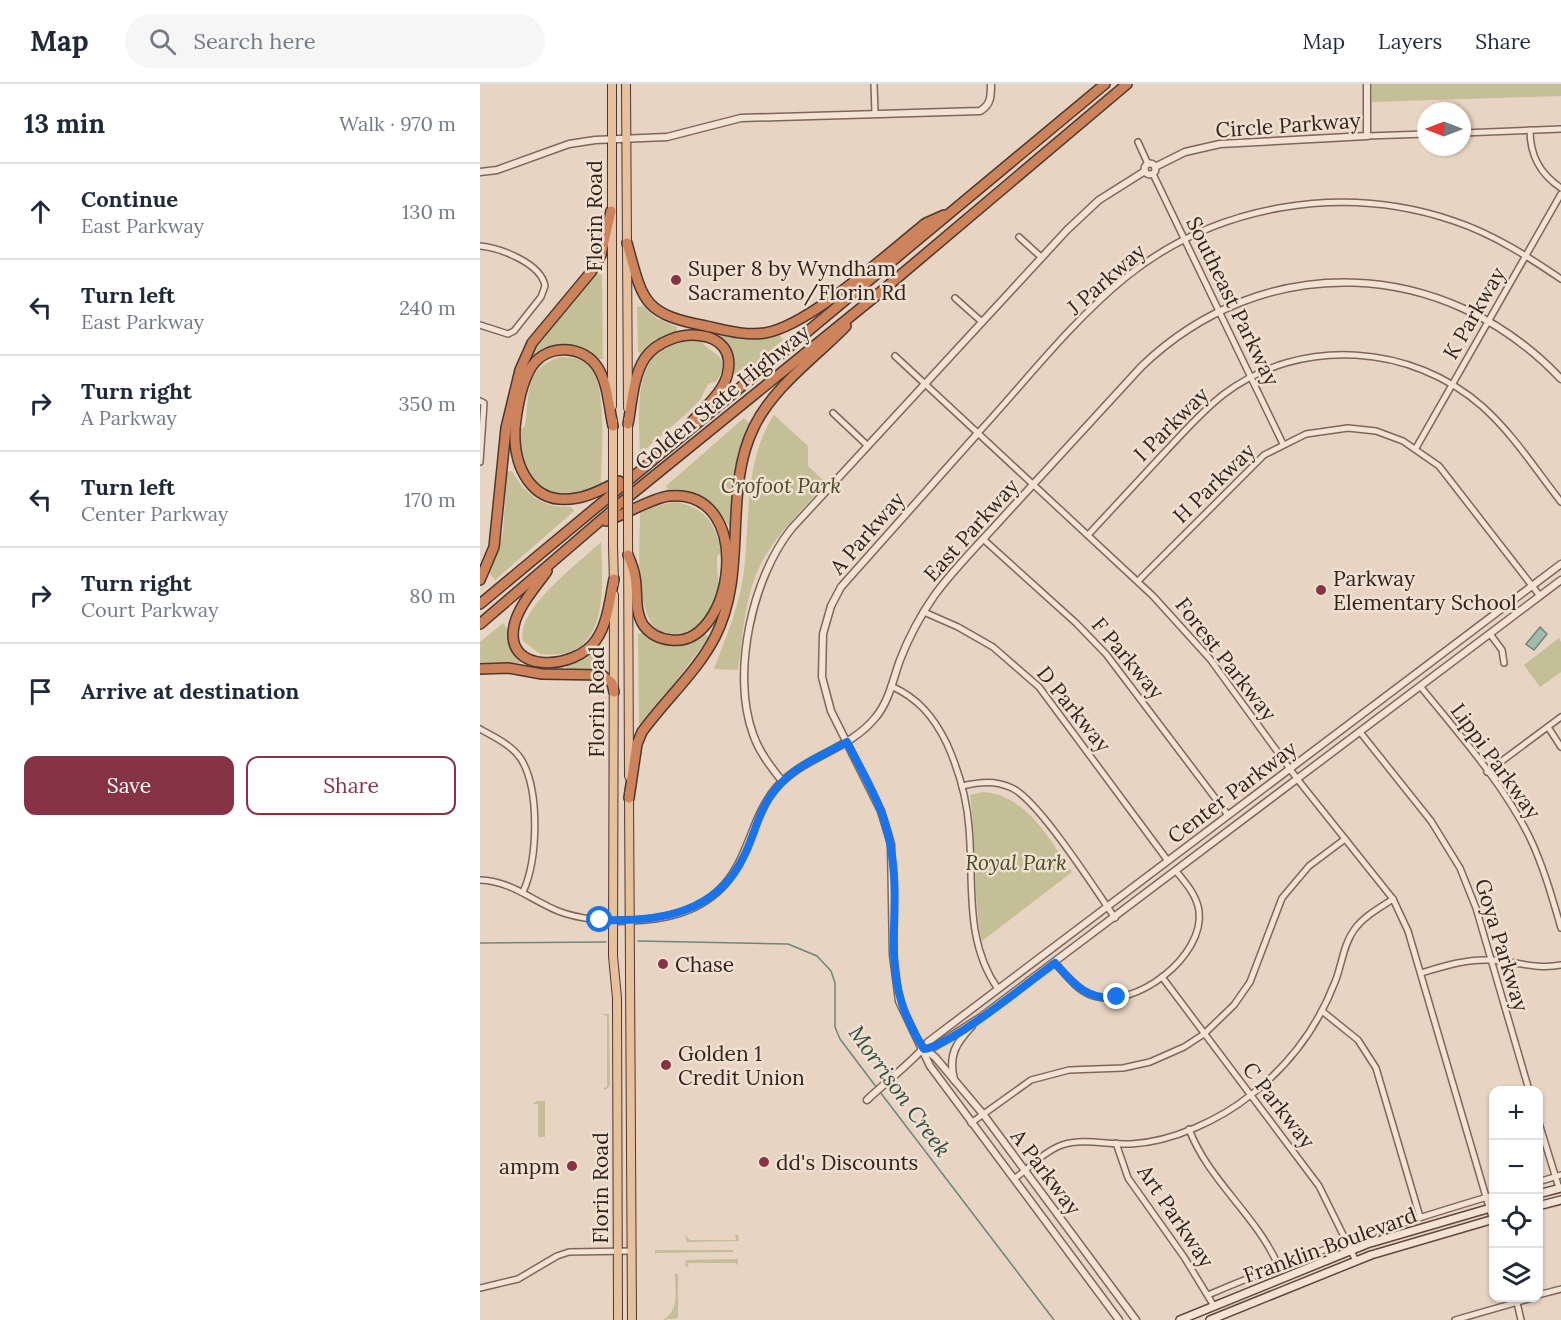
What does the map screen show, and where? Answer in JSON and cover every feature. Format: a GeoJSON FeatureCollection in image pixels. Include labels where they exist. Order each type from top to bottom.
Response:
{"type":"FeatureCollection","features":[{"type":"Feature","properties":{"kind":"highway","name":"Golden State Highway"},"geometry":{"type":"LineString","coordinates":[[480,604],[1105,84]]}},
{"type":"Feature","properties":{"kind":"highway","name":"Golden State Highway"},"geometry":{"type":"LineString","coordinates":[[480,624],[1128,84]]}},
{"type":"Feature","properties":{"kind":"highway"},"geometry":{"type":"LineString","coordinates":[[627,243],[640,291],[649,305],[663,316],[743,334],[764,333],[801,320],[926,223],[957,208]]}},
{"type":"Feature","properties":{"kind":"highway"},"geometry":{"type":"LineString","coordinates":[[480,580],[494,547],[506,428],[520,370],[532,343],[596,264],[601,255],[611,211]]}},
{"type":"Feature","properties":{"kind":"highway"},"geometry":{"type":"LineString","coordinates":[[629,798],[637,744],[642,732],[703,656],[715,636],[725,611],[734,567],[743,457],[754,427],[780,389],[877,295]]}},
{"type":"Feature","properties":{"kind":"highway"},"geometry":{"type":"LineString","coordinates":[[628,424],[638,372],[645,358],[656,346],[670,338],[685,334],[700,334],[713,339],[722,347],[728,359],[728,375],[724,384],[674,443]]}},
{"type":"Feature","properties":{"kind":"highway"},"geometry":{"type":"LineString","coordinates":[[613,426],[604,382],[590,359],[579,352],[566,349],[553,351],[541,357],[532,367],[516,418],[514,445],[516,460],[522,474],[532,486],[546,494],[560,499],[576,499],[640,471]]}},
{"type":"Feature","properties":{"kind":"highway"},"geometry":{"type":"LineString","coordinates":[[598,524],[627,514],[653,500],[668,496],[683,496],[698,501],[711,510],[726,536],[727,551],[714,616],[705,628],[678,641],[663,639],[649,631],[639,616],[635,575],[628,555]]}},
{"type":"Feature","properties":{"kind":"highway"},"geometry":{"type":"LineString","coordinates":[[553,561],[518,615],[514,626],[514,642],[518,650],[533,661],[561,663],[585,652],[591,646],[603,627],[614,579]]}},
{"type":"Feature","properties":{"kind":"highway"},"geometry":{"type":"LineString","coordinates":[[480,669],[508,668],[542,674],[602,675],[612,683],[614,692]]}},
{"type":"Feature","properties":{"kind":"main road","name":"Florin Road"},"geometry":{"type":"LineString","coordinates":[[612,84],[613,921],[617,1030],[618,1320]]}},
{"type":"Feature","properties":{"kind":"main road","name":"Florin Road"},"geometry":{"type":"LineString","coordinates":[[626,84],[632,1320]]}},
{"type":"Feature","properties":{"kind":"main road"},"geometry":{"type":"LineString","coordinates":[[1543,1193],[1560,1188]]}},
{"type":"Feature","properties":{"kind":"main road"},"geometry":{"type":"LineString","coordinates":[[1543,1205],[1561,1200]]}},
{"type":"Feature","properties":{"kind":"main road","name":"Franklin Boulevard"},"geometry":{"type":"LineString","coordinates":[[1180,1320],[1352,1251],[1489,1208]]}},
{"type":"Feature","properties":{"kind":"main road","name":"Franklin Boulevard"},"geometry":{"type":"LineString","coordinates":[[1210,1320],[1356,1262],[1489,1222]]}},
{"type":"Feature","properties":{"kind":"street"},"geometry":{"type":"LineString","coordinates":[[874,84],[875,113]]}},
{"type":"Feature","properties":{"kind":"street"},"geometry":{"type":"LineString","coordinates":[[480,172],[514,165],[552,148],[586,140],[667,137],[741,118],[972,112],[987,107],[991,84]]}},
{"type":"Feature","properties":{"kind":"street"},"geometry":{"type":"LineString","coordinates":[[1367,84],[1367,136]]}},
{"type":"Feature","properties":{"kind":"street"},"geometry":{"type":"LineString","coordinates":[[1471,133],[1561,129]]}},
{"type":"Feature","properties":{"kind":"street"},"geometry":{"type":"LineString","coordinates":[[1530,130],[1532,152],[1538,166],[1546,177],[1561,188]]}},
{"type":"Feature","properties":{"kind":"street","name":"Circle Parkway"},"geometry":{"type":"LineString","coordinates":[[1152,165],[1185,152],[1220,144],[1417,134]]}},
{"type":"Feature","properties":{"kind":"street"},"geometry":{"type":"LineString","coordinates":[[1138,142],[1152,165],[1153,174],[1145,171]]}},
{"type":"Feature","properties":{"kind":"street"},"geometry":{"type":"LineString","coordinates":[[782,782],[753,735],[745,704],[745,667],[757,593],[762,576],[781,542],[1041,257],[1099,200],[1152,165]]}},
{"type":"Feature","properties":{"kind":"street","name":"Southeast Parkway"},"geometry":{"type":"LineString","coordinates":[[1153,174],[1283,444]]}},
{"type":"Feature","properties":{"kind":"street","name":"K Parkway"},"geometry":{"type":"LineString","coordinates":[[1416,447],[1561,194]]}},
{"type":"Feature","properties":{"kind":"street","name":"J Parkway"},"geometry":{"type":"LineString","coordinates":[[978,432],[1108,293],[1146,263],[1186,239],[1226,222],[1273,209],[1321,203],[1360,202],[1408,208],[1455,221],[1499,240],[1561,279]]}},
{"type":"Feature","properties":{"kind":"street"},"geometry":{"type":"LineString","coordinates":[[1019,237],[1041,257]]}},
{"type":"Feature","properties":{"kind":"street"},"geometry":{"type":"LineString","coordinates":[[480,246],[513,255],[544,280],[542,297],[508,334],[480,325]]}},
{"type":"Feature","properties":{"kind":"street","name":"East Parkway"},"geometry":{"type":"LineString","coordinates":[[480,880],[504,884],[572,915],[613,921],[629,921],[683,912],[717,893],[739,865],[760,815],[782,782],[812,759],[847,742],[877,716],[907,643],[924,612],[946,581],[1156,354],[1187,330],[1220,310],[1248,298],[1286,288],[1352,282],[1391,286],[1457,306],[1489,322],[1528,349],[1561,379]]}},
{"type":"Feature","properties":{"kind":"street"},"geometry":{"type":"LineString","coordinates":[[955,298],[982,322]]}},
{"type":"Feature","properties":{"kind":"street","name":"I Parkway"},"geometry":{"type":"LineString","coordinates":[[1089,535],[1204,411],[1226,393],[1251,377],[1298,360],[1348,354],[1404,363],[1452,384],[1495,419],[1561,502]]}},
{"type":"Feature","properties":{"kind":"street","name":"Forest Parkway"},"geometry":{"type":"LineString","coordinates":[[895,356],[1138,581],[1210,658],[1298,780],[1393,899],[1406,923],[1489,1203]]}},
{"type":"Feature","properties":{"kind":"street"},"geometry":{"type":"LineString","coordinates":[[480,401],[484,403],[485,412],[480,462]]}},
{"type":"Feature","properties":{"kind":"street"},"geometry":{"type":"LineString","coordinates":[[833,413],[868,446]]}},
{"type":"Feature","properties":{"kind":"street","name":"H Parkway"},"geometry":{"type":"LineString","coordinates":[[1138,581],[1254,464],[1283,444],[1313,432],[1348,428],[1383,433],[1416,447],[1449,476],[1540,596]]}},
{"type":"Feature","properties":{"kind":"street","name":"A Parkway"},"geometry":{"type":"LineString","coordinates":[[978,432],[854,570],[831,606],[822,641],[822,676],[831,711],[882,811],[889,836],[893,877],[893,956],[896,987],[905,1015],[924,1049],[930,1066],[1119,1320]]}},
{"type":"Feature","properties":{"kind":"street","name":"F Parkway"},"geometry":{"type":"LineString","coordinates":[[983,539],[1076,623],[1106,654],[1228,815]]}},
{"type":"Feature","properties":{"kind":"street","name":"Center Parkway"},"geometry":{"type":"LineString","coordinates":[[867,1100],[886,1080],[924,1049],[928,1042],[1561,564]]}},
{"type":"Feature","properties":{"kind":"street","name":"Center Parkway"},"geometry":{"type":"LineString","coordinates":[[924,1049],[934,1047],[981,1017],[1055,963],[1561,580]]}},
{"type":"Feature","properties":{"kind":"street","name":"D Parkway"},"geometry":{"type":"LineString","coordinates":[[924,612],[958,627],[993,647],[1039,687],[1168,861]]}},
{"type":"Feature","properties":{"kind":"street"},"geometry":{"type":"LineString","coordinates":[[1490,634],[1502,650],[1504,663]]}},
{"type":"Feature","properties":{"kind":"street"},"geometry":{"type":"LineString","coordinates":[[891,686],[915,700],[932,717],[951,754],[962,786],[969,828],[973,926],[982,955],[998,989]]}},
{"type":"Feature","properties":{"kind":"street","name":"Lippi Parkway"},"geometry":{"type":"LineString","coordinates":[[1420,686],[1506,797],[1529,836],[1546,879],[1561,928]]}},
{"type":"Feature","properties":{"kind":"street"},"geometry":{"type":"LineString","coordinates":[[1487,772],[1561,717]]}},
{"type":"Feature","properties":{"kind":"street"},"geometry":{"type":"LineString","coordinates":[[1548,727],[1561,747]]}},
{"type":"Feature","properties":{"kind":"street"},"geometry":{"type":"LineString","coordinates":[[480,729],[513,749],[529,778],[533,856],[523,892]]}},
{"type":"Feature","properties":{"kind":"street","name":"Goya Parkway"},"geometry":{"type":"LineString","coordinates":[[1360,732],[1431,821],[1449,849],[1476,908],[1528,1086]]}},
{"type":"Feature","properties":{"kind":"street"},"geometry":{"type":"LineString","coordinates":[[962,786],[983,782],[998,783],[1024,795],[1115,918]]}},
{"type":"Feature","properties":{"kind":"street"},"geometry":{"type":"LineString","coordinates":[[971,1123],[1030,1080],[1069,1070],[1123,1068],[1150,1062],[1184,1047],[1204,1034],[1234,1005],[1250,982],[1282,898],[1309,866],[1344,839]]}},
{"type":"Feature","properties":{"kind":"street"},"geometry":{"type":"LineString","coordinates":[[1055,963],[1078,988],[1096,997],[1110,998],[1131,994],[1162,977],[1188,950],[1200,919],[1196,899],[1176,871]]}},
{"type":"Feature","properties":{"kind":"street"},"geometry":{"type":"LineString","coordinates":[[1014,1179],[1063,1145],[1148,1141],[1189,1130],[1222,1114],[1251,1095],[1291,1057],[1322,1011],[1353,931],[1362,921],[1393,899]]}},
{"type":"Feature","properties":{"kind":"street"},"geometry":{"type":"LineString","coordinates":[[1421,973],[1456,963],[1490,960],[1537,968],[1561,965]]}},
{"type":"Feature","properties":{"kind":"street","name":"C Parkway"},"geometry":{"type":"LineString","coordinates":[[1162,977],[1319,1186],[1356,1262]]}},
{"type":"Feature","properties":{"kind":"street"},"geometry":{"type":"LineString","coordinates":[[1322,1011],[1358,1040],[1376,1068],[1420,1217]]}},
{"type":"Feature","properties":{"kind":"street"},"geometry":{"type":"LineString","coordinates":[[954,1080],[951,1067],[953,1050],[981,1017]]}},
{"type":"Feature","properties":{"kind":"street","name":"A Parkway"},"geometry":{"type":"LineString","coordinates":[[924,1049],[935,1057],[983,1114],[1136,1320]]}},
{"type":"Feature","properties":{"kind":"street"},"geometry":{"type":"LineString","coordinates":[[1189,1130],[1199,1152],[1249,1219],[1278,1265]]}},
{"type":"Feature","properties":{"kind":"street"},"geometry":{"type":"LineString","coordinates":[[1543,1132],[1560,1188]]}},
{"type":"Feature","properties":{"kind":"street","name":"Art Parkway"},"geometry":{"type":"LineString","coordinates":[[1116,1143],[1128,1178],[1185,1257],[1214,1306]]}},
{"type":"Feature","properties":{"kind":"street"},"geometry":{"type":"LineString","coordinates":[[1543,1181],[1558,1176]]}},
{"type":"Feature","properties":{"kind":"street"},"geometry":{"type":"LineString","coordinates":[[1208,1295],[1278,1265],[1347,1240],[1489,1196]]}},
{"type":"Feature","properties":{"kind":"street"},"geometry":{"type":"LineString","coordinates":[[480,1288],[519,1279],[563,1254],[632,1251]]}},
{"type":"Feature","properties":{"kind":"street"},"geometry":{"type":"LineString","coordinates":[[1543,1294],[1561,1289]]}},
{"type":"Feature","properties":{"kind":"street"},"geometry":{"type":"LineString","coordinates":[[1455,1320],[1510,1302]]}},
{"type":"Feature","properties":{"kind":"street"},"geometry":{"type":"LineString","coordinates":[[1516,1302],[1521,1320]]}},
{"type":"Feature","properties":{"kind":"green space"},"geometry":{"type":"Polygon","coordinates":[[[1372,84],[1561,84],[1561,96],[1372,102],[1372,84]]]}},
{"type":"Feature","properties":{"kind":"green space"},"geometry":{"type":"Polygon","coordinates":[[[597,273],[602,275],[603,359],[597,359],[587,352],[537,357],[532,354],[539,342],[597,273]]]}},
{"type":"Feature","properties":{"kind":"green space"},"geometry":{"type":"Polygon","coordinates":[[[643,306],[656,318],[677,327],[677,331],[658,339],[644,354],[638,352],[637,307],[643,306]]]}},
{"type":"Feature","properties":{"kind":"green space"},"geometry":{"type":"Polygon","coordinates":[[[722,334],[754,338],[779,334],[783,340],[737,379],[719,340],[722,334]]]}},
{"type":"Feature","properties":{"kind":"green space"},"geometry":{"type":"Polygon","coordinates":[[[701,341],[721,360],[721,372],[717,381],[708,384],[700,400],[640,454],[640,396],[650,362],[661,350],[678,343],[701,341]]]}},
{"type":"Feature","properties":{"kind":"green space"},"geometry":{"type":"Polygon","coordinates":[[[560,357],[580,360],[590,367],[596,377],[601,406],[601,483],[583,491],[567,494],[553,493],[541,487],[532,477],[525,464],[520,430],[525,426],[530,384],[534,376],[548,362],[560,357]]]}},
{"type":"Feature","properties":{"kind":"green space","name":"Crofoot Park"},"geometry":{"type":"Polygon","coordinates":[[[774,415],[808,446],[808,466],[826,483],[768,551],[756,574],[746,614],[738,670],[714,669],[732,621],[744,571],[753,471],[764,433],[774,415]]]}},
{"type":"Feature","properties":{"kind":"green space"},"geometry":{"type":"Polygon","coordinates":[[[744,418],[749,423],[736,463],[732,525],[728,525],[717,510],[703,498],[688,492],[669,490],[666,486],[744,418]]]}},
{"type":"Feature","properties":{"kind":"green space"},"geometry":{"type":"Polygon","coordinates":[[[512,471],[523,487],[536,498],[552,505],[571,507],[574,511],[495,580],[489,573],[503,532],[507,472],[512,471]]]}},
{"type":"Feature","properties":{"kind":"green space"},"geometry":{"type":"Polygon","coordinates":[[[674,502],[693,507],[707,518],[716,533],[721,553],[717,556],[718,579],[714,605],[708,616],[699,624],[690,631],[678,634],[666,633],[654,628],[643,602],[639,557],[640,513],[650,507],[674,502]]]}},
{"type":"Feature","properties":{"kind":"green space"},"geometry":{"type":"Polygon","coordinates":[[[601,542],[601,600],[598,619],[591,635],[579,647],[563,654],[540,654],[523,641],[523,629],[529,615],[551,587],[601,542]]]}},
{"type":"Feature","properties":{"kind":"green space"},"geometry":{"type":"Polygon","coordinates":[[[503,623],[514,650],[521,660],[518,664],[480,664],[480,642],[503,623]]]}},
{"type":"Feature","properties":{"kind":"green space"},"geometry":{"type":"Polygon","coordinates":[[[645,632],[667,643],[675,644],[690,642],[705,634],[709,637],[644,724],[639,724],[638,634],[645,632]]]}},
{"type":"Feature","properties":{"kind":"green space"},"geometry":{"type":"Polygon","coordinates":[[[1559,638],[1561,672],[1540,687],[1524,665],[1559,638]]]}},
{"type":"Feature","properties":{"kind":"green space"},"geometry":{"type":"Polygon","coordinates":[[[599,644],[604,645],[603,665],[600,670],[567,670],[567,666],[587,656],[599,644]]]}},
{"type":"Feature","properties":{"kind":"green space","name":"Royal Park"},"geometry":{"type":"Polygon","coordinates":[[[983,792],[999,795],[1024,810],[1045,833],[1072,872],[982,941],[977,905],[970,795],[983,792]]]}},
{"type":"Feature","properties":{"kind":"green space"},"geometry":{"type":"Polygon","coordinates":[[[602,1014],[609,1014],[610,1085],[606,1090],[603,1088],[607,1087],[607,1016],[602,1014]]]}},
{"type":"Feature","properties":{"kind":"green space"},"geometry":{"type":"Polygon","coordinates":[[[545,1101],[545,1137],[538,1137],[538,1104],[532,1104],[545,1101]]]}},
{"type":"Feature","properties":{"kind":"green space"},"geometry":{"type":"Polygon","coordinates":[[[685,1235],[690,1240],[736,1240],[735,1235],[738,1235],[739,1241],[687,1242],[685,1235]]]}},
{"type":"Feature","properties":{"kind":"green space"},"geometry":{"type":"Polygon","coordinates":[[[655,1250],[733,1250],[733,1252],[655,1253],[655,1250]]]}},
{"type":"Feature","properties":{"kind":"green space"},"geometry":{"type":"Polygon","coordinates":[[[738,1259],[738,1266],[736,1263],[687,1263],[689,1267],[685,1266],[686,1260],[738,1259]]]}},
{"type":"Feature","properties":{"kind":"green space"},"geometry":{"type":"Polygon","coordinates":[[[675,1274],[678,1274],[678,1318],[663,1320],[674,1306],[675,1274]]]}},
{"type":"Feature","properties":{"kind":"shaded area"},"geometry":{"type":"Polygon","coordinates":[[[1540,627],[1547,634],[1534,650],[1526,644],[1540,627]]]}},
{"type":"Feature","properties":{"kind":"waterway","name":"Morrison Creek"},"geometry":{"type":"LineString","coordinates":[[638,941],[788,944],[817,956],[831,971],[835,983],[835,1027],[840,1039],[877,1088]]}},
{"type":"Feature","properties":{"kind":"waterway","name":"Morrison Creek"},"geometry":{"type":"LineString","coordinates":[[480,943],[606,942]]}},
{"type":"Feature","properties":{"kind":"waterway","name":"Morrison Creek"},"geometry":{"type":"LineString","coordinates":[[880,1092],[1054,1320]]}},
{"type":"Feature","properties":{"kind":"place","name":"Super 8 by Wyndham Sacramento/Florin Rd"},"geometry":{"type":"Point","coordinates":[676,280]}},
{"type":"Feature","properties":{"kind":"place","name":"Parkway Elementary School"},"geometry":{"type":"Point","coordinates":[1321,590]}},
{"type":"Feature","properties":{"kind":"place","name":"Chase"},"geometry":{"type":"Point","coordinates":[663,964]}},
{"type":"Feature","properties":{"kind":"place","name":"Golden 1 Credit Union"},"geometry":{"type":"Point","coordinates":[666,1065]}},
{"type":"Feature","properties":{"kind":"place","name":"dd's Discounts"},"geometry":{"type":"Point","coordinates":[764,1162]}},
{"type":"Feature","properties":{"kind":"place","name":"ampm"},"geometry":{"type":"Point","coordinates":[572,1166]}},
{"type":"Feature","properties":{"kind":"route"},"geometry":{"type":"LineString","coordinates":[[600,920],[647,920],[683,912],[711,898],[726,884],[744,857],[760,815],[774,790],[804,764],[847,742],[882,811],[887,828],[891,844],[893,877],[893,956],[896,987],[905,1015],[924,1049],[934,1047],[981,1017],[1055,963],[1084,992],[1096,997],[1117,997]]}}]}
